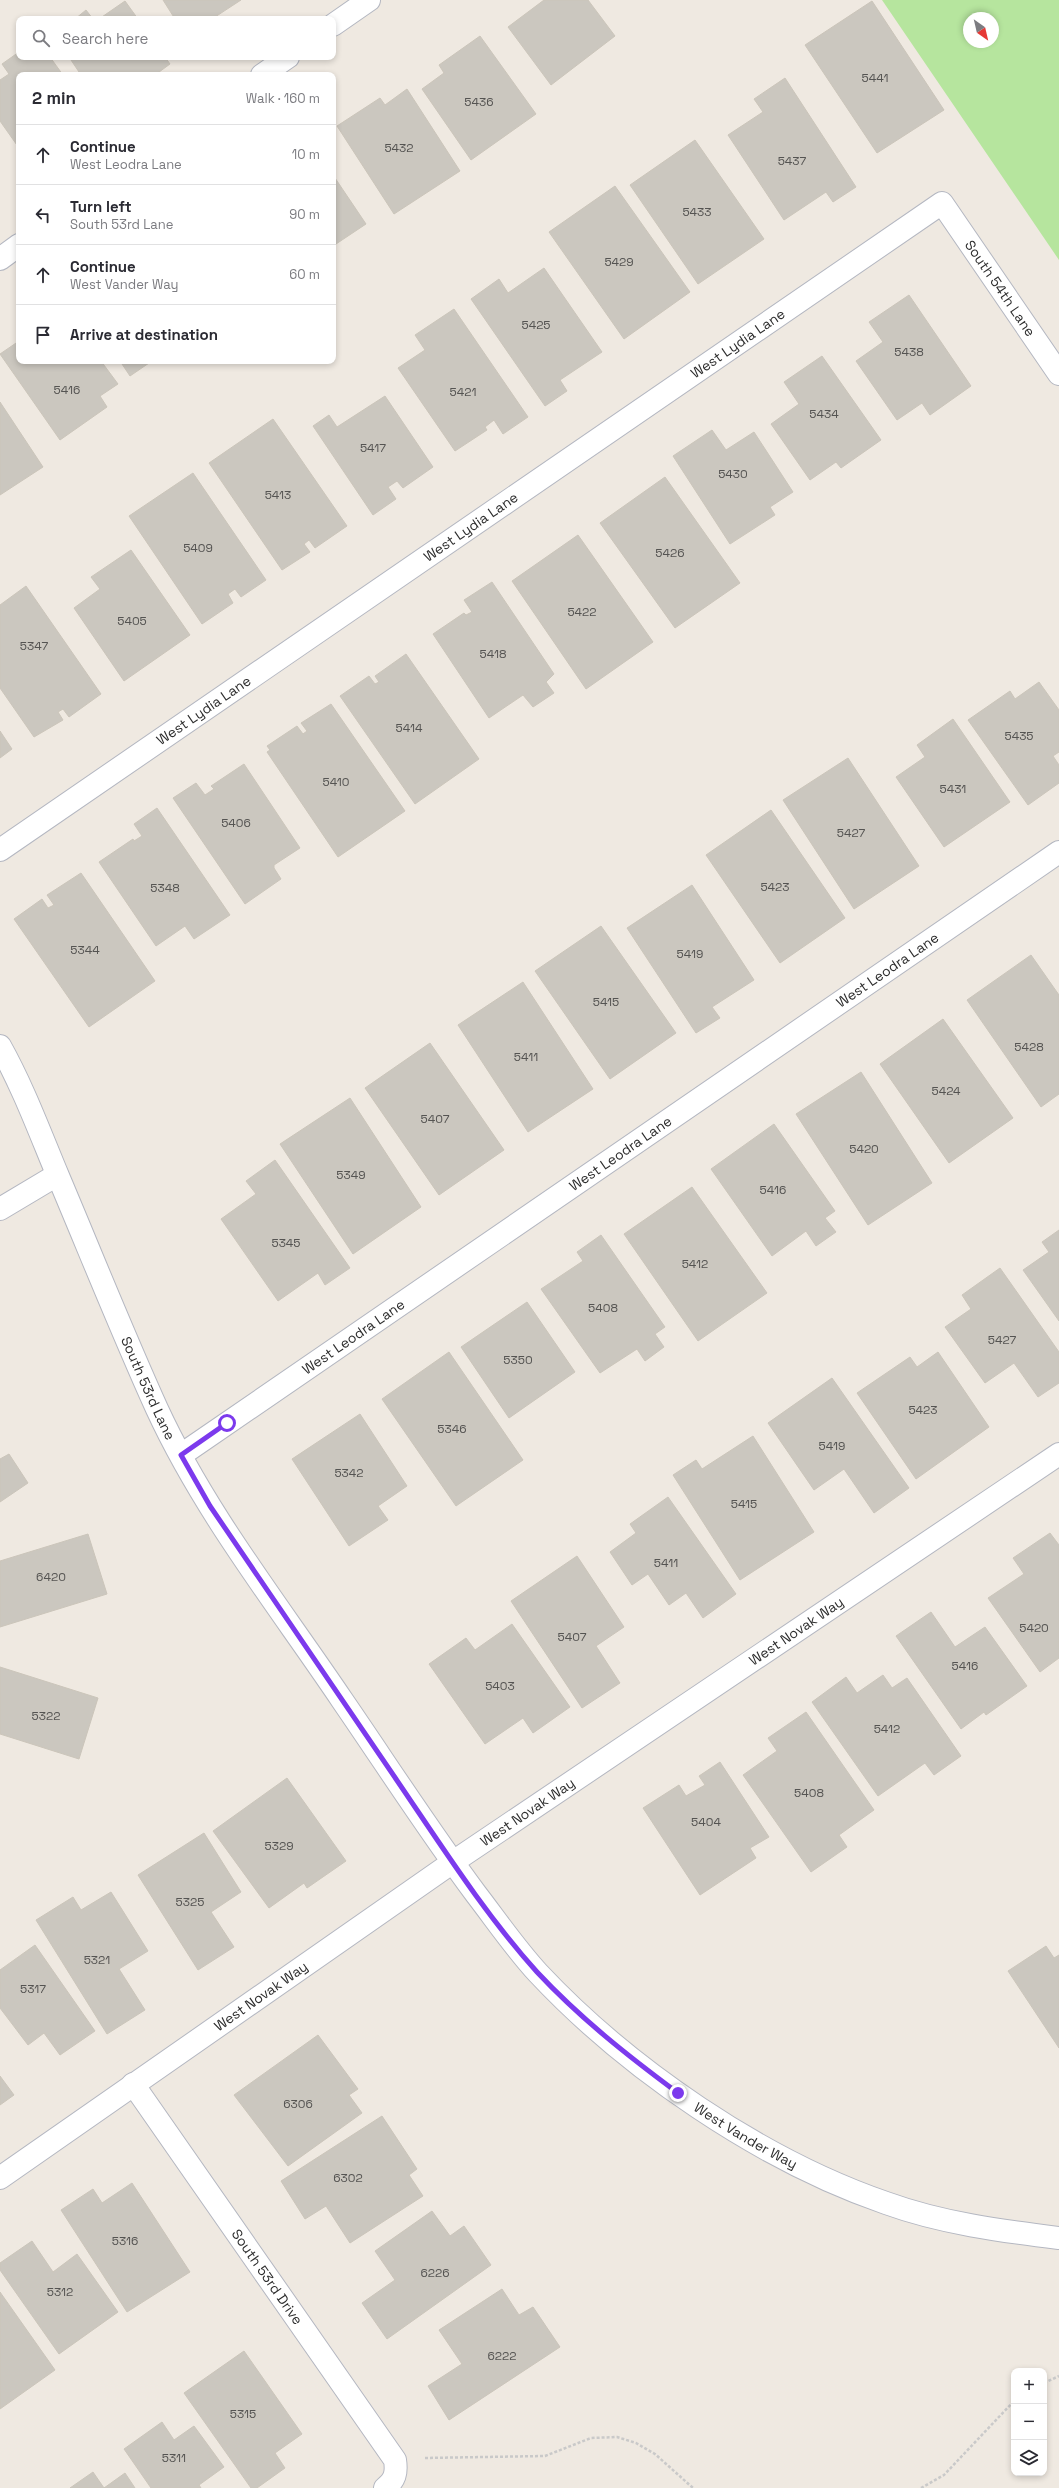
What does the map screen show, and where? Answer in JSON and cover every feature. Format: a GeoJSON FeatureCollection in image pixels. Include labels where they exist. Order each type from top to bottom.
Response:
{"type":"FeatureCollection","features":[{"type":"Feature","properties":{"kind":"street"},"geometry":{"type":"LineString","coordinates":[[336,23],[369,0]]}},
{"type":"Feature","properties":{"kind":"street"},"geometry":{"type":"LineString","coordinates":[[266,72],[284,60]]}},
{"type":"Feature","properties":{"kind":"street","name":"South 54th Lane"},"geometry":{"type":"LineString","coordinates":[[942,203],[1059,374]]}},
{"type":"Feature","properties":{"kind":"street","name":"West Lydia Lane"},"geometry":{"type":"LineString","coordinates":[[0,850],[942,203]]}},
{"type":"Feature","properties":{"kind":"street"},"geometry":{"type":"LineString","coordinates":[[0,259],[16,247]]}},
{"type":"Feature","properties":{"kind":"street","name":"West Leodra Lane"},"geometry":{"type":"LineString","coordinates":[[181,1455],[1059,852]]}},
{"type":"Feature","properties":{"kind":"street","name":"South 53rd Lane"},"geometry":{"type":"LineString","coordinates":[[0,1046],[25,1097],[158,1411],[204,1498],[452,1862]]}},
{"type":"Feature","properties":{"kind":"street"},"geometry":{"type":"LineString","coordinates":[[0,1209],[57,1174]]}},
{"type":"Feature","properties":{"kind":"street","name":"West Novak Way"},"geometry":{"type":"LineString","coordinates":[[0,2178],[452,1862],[1059,1454]]}},
{"type":"Feature","properties":{"kind":"street","name":"West Vander Way"},"geometry":{"type":"LineString","coordinates":[[452,1862],[537,1972],[585,2020],[631,2058],[732,2128],[775,2154],[839,2184],[888,2204],[996,2230],[1059,2238]]}},
{"type":"Feature","properties":{"kind":"street","name":"South 53rd Drive"},"geometry":{"type":"LineString","coordinates":[[133,2084],[392,2473]]}},
{"type":"Feature","properties":{"kind":"path"},"geometry":{"type":"LineString","coordinates":[[1047,2382],[1059,2376]]}},
{"type":"Feature","properties":{"kind":"path"},"geometry":{"type":"LineString","coordinates":[[921,2488],[944,2475],[1011,2404]]}},
{"type":"Feature","properties":{"kind":"path"},"geometry":{"type":"LineString","coordinates":[[392,2473],[545,2456],[591,2438],[617,2437],[636,2442],[656,2454],[694,2488]]}},
{"type":"Feature","properties":{"kind":"green space"},"geometry":{"type":"Polygon","coordinates":[[[882,0],[1059,0],[1059,260],[882,0]]]}},
{"type":"Feature","properties":{"kind":"building"},"geometry":{"type":"Polygon","coordinates":[[[163,0],[241,0],[217,16],[173,16],[163,0]]]}},
{"type":"Feature","properties":{"kind":"building"},"geometry":{"type":"Polygon","coordinates":[[[544,0],[588,0],[615,36],[551,85],[508,27],[544,0]]]}},
{"type":"Feature","properties":{"kind":"building"},"geometry":{"type":"Polygon","coordinates":[[[125,1],[136,16],[103,16],[125,1]]]}},
{"type":"Feature","properties":{"kind":"building"},"geometry":{"type":"Polygon","coordinates":[[[872,1],[944,110],[877,153],[805,45],[872,1]]]}},
{"type":"Feature","properties":{"kind":"building"},"geometry":{"type":"Polygon","coordinates":[[[86,10],[91,16],[79,16],[86,10]]]}},
{"type":"Feature","properties":{"kind":"building"},"geometry":{"type":"Polygon","coordinates":[[[480,36],[536,114],[471,160],[422,89],[444,73],[439,65],[480,36]]]}},
{"type":"Feature","properties":{"kind":"building"},"geometry":{"type":"Polygon","coordinates":[[[16,54],[16,60],[52,60],[61,72],[16,72],[16,144],[0,121],[0,80],[9,74],[2,64],[16,54]]]}},
{"type":"Feature","properties":{"kind":"building"},"geometry":{"type":"Polygon","coordinates":[[[71,60],[167,60],[170,64],[159,72],[79,72],[71,60]]]}},
{"type":"Feature","properties":{"kind":"building"},"geometry":{"type":"Polygon","coordinates":[[[785,78],[856,187],[833,202],[826,192],[784,220],[728,135],[763,112],[754,99],[785,78]]]}},
{"type":"Feature","properties":{"kind":"building"},"geometry":{"type":"Polygon","coordinates":[[[407,89],[460,171],[394,214],[337,126],[380,98],[385,105],[407,89]]]}},
{"type":"Feature","properties":{"kind":"building"},"geometry":{"type":"Polygon","coordinates":[[[695,140],[764,239],[698,284],[630,185],[695,140]]]}},
{"type":"Feature","properties":{"kind":"building"},"geometry":{"type":"Polygon","coordinates":[[[336,179],[366,224],[336,244],[336,179]]]}},
{"type":"Feature","properties":{"kind":"building"},"geometry":{"type":"Polygon","coordinates":[[[615,186],[690,292],[624,339],[549,232],[615,186]]]}},
{"type":"Feature","properties":{"kind":"building"},"geometry":{"type":"Polygon","coordinates":[[[544,268],[602,352],[560,380],[567,391],[545,406],[471,299],[499,279],[508,293],[544,268]]]}},
{"type":"Feature","properties":{"kind":"building"},"geometry":{"type":"Polygon","coordinates":[[[909,295],[971,386],[930,415],[922,403],[897,420],[856,361],[883,342],[869,322],[909,295]]]}},
{"type":"Feature","properties":{"kind":"building"},"geometry":{"type":"Polygon","coordinates":[[[454,309],[528,417],[503,434],[494,420],[485,427],[487,430],[455,451],[398,368],[425,350],[415,335],[454,309]]]}},
{"type":"Feature","properties":{"kind":"building"},"geometry":{"type":"Polygon","coordinates":[[[16,343],[16,364],[103,364],[118,384],[100,396],[107,407],[60,440],[0,354],[16,343]]]}},
{"type":"Feature","properties":{"kind":"building"},"geometry":{"type":"Polygon","coordinates":[[[822,356],[881,440],[841,468],[836,462],[810,480],[771,424],[799,404],[784,382],[822,356]]]}},
{"type":"Feature","properties":{"kind":"building"},"geometry":{"type":"Polygon","coordinates":[[[122,364],[148,364],[130,376],[122,364]]]}},
{"type":"Feature","properties":{"kind":"building"},"geometry":{"type":"Polygon","coordinates":[[[385,396],[433,467],[403,488],[397,481],[388,487],[396,499],[373,515],[313,426],[329,415],[337,427],[385,396]]]}},
{"type":"Feature","properties":{"kind":"building"},"geometry":{"type":"Polygon","coordinates":[[[0,402],[43,467],[0,495],[0,402]]]}},
{"type":"Feature","properties":{"kind":"building"},"geometry":{"type":"Polygon","coordinates":[[[273,419],[347,526],[315,548],[309,540],[304,544],[310,552],[282,570],[209,463],[273,419]]]}},
{"type":"Feature","properties":{"kind":"building"},"geometry":{"type":"Polygon","coordinates":[[[712,430],[726,450],[754,432],[793,492],[770,507],[775,515],[730,544],[673,456],[712,430]]]}},
{"type":"Feature","properties":{"kind":"building"},"geometry":{"type":"Polygon","coordinates":[[[193,473],[266,580],[241,597],[235,589],[228,594],[233,603],[202,624],[129,516],[193,473]]]}},
{"type":"Feature","properties":{"kind":"building"},"geometry":{"type":"Polygon","coordinates":[[[665,477],[740,583],[675,628],[600,523],[665,477]]]}},
{"type":"Feature","properties":{"kind":"building"},"geometry":{"type":"Polygon","coordinates":[[[578,535],[653,642],[586,689],[512,581],[578,535]]]}},
{"type":"Feature","properties":{"kind":"building"},"geometry":{"type":"Polygon","coordinates":[[[131,550],[190,635],[124,681],[74,608],[100,589],[91,577],[131,550]]]}},
{"type":"Feature","properties":{"kind":"building"},"geometry":{"type":"Polygon","coordinates":[[[492,582],[554,674],[546,682],[554,693],[533,707],[523,695],[489,718],[433,634],[464,613],[466,615],[472,612],[464,600],[492,582]]]}},
{"type":"Feature","properties":{"kind":"building"},"geometry":{"type":"Polygon","coordinates":[[[26,586],[101,694],[69,717],[63,709],[58,712],[63,720],[34,737],[0,688],[0,605],[26,586]]]}},
{"type":"Feature","properties":{"kind":"building"},"geometry":{"type":"Polygon","coordinates":[[[406,654],[479,759],[415,804],[340,696],[369,676],[375,684],[379,682],[375,676],[406,654]]]}},
{"type":"Feature","properties":{"kind":"building"},"geometry":{"type":"Polygon","coordinates":[[[1039,682],[1059,710],[1059,752],[1053,756],[1059,765],[1059,783],[1028,805],[968,720],[1010,691],[1015,699],[1039,682]]]}},
{"type":"Feature","properties":{"kind":"building"},"geometry":{"type":"Polygon","coordinates":[[[331,704],[405,811],[338,857],[267,752],[270,750],[267,746],[297,726],[303,734],[307,731],[301,723],[331,704]]]}},
{"type":"Feature","properties":{"kind":"building"},"geometry":{"type":"Polygon","coordinates":[[[953,719],[1010,802],[944,847],[896,777],[925,757],[917,745],[953,719]]]}},
{"type":"Feature","properties":{"kind":"building"},"geometry":{"type":"Polygon","coordinates":[[[0,731],[12,749],[0,758],[0,731]]]}},
{"type":"Feature","properties":{"kind":"building"},"geometry":{"type":"Polygon","coordinates":[[[848,758],[919,866],[854,909],[783,800],[848,758]]]}},
{"type":"Feature","properties":{"kind":"building"},"geometry":{"type":"Polygon","coordinates":[[[244,764],[300,848],[274,865],[274,868],[281,879],[245,904],[173,798],[196,783],[205,795],[214,789],[211,786],[244,764]]]}},
{"type":"Feature","properties":{"kind":"building"},"geometry":{"type":"Polygon","coordinates":[[[157,808],[230,915],[194,939],[185,926],[156,946],[99,862],[133,839],[134,841],[142,836],[134,824],[157,808]]]}},
{"type":"Feature","properties":{"kind":"building"},"geometry":{"type":"Polygon","coordinates":[[[771,810],[845,918],[780,963],[706,855],[771,810]]]}},
{"type":"Feature","properties":{"kind":"building"},"geometry":{"type":"Polygon","coordinates":[[[81,873],[155,981],[89,1027],[14,919],[42,899],[48,908],[54,905],[47,895],[81,873]]]}},
{"type":"Feature","properties":{"kind":"building"},"geometry":{"type":"Polygon","coordinates":[[[692,885],[754,980],[712,1007],[720,1018],[696,1033],[627,928],[692,885]]]}},
{"type":"Feature","properties":{"kind":"building"},"geometry":{"type":"Polygon","coordinates":[[[601,926],[676,1033],[610,1079],[535,971],[601,926]]]}},
{"type":"Feature","properties":{"kind":"building"},"geometry":{"type":"Polygon","coordinates":[[[1031,955],[1059,995],[1059,1094],[1041,1107],[967,1000],[1031,955]]]}},
{"type":"Feature","properties":{"kind":"building"},"geometry":{"type":"Polygon","coordinates":[[[523,982],[593,1089],[528,1132],[458,1025],[523,982]]]}},
{"type":"Feature","properties":{"kind":"building"},"geometry":{"type":"Polygon","coordinates":[[[943,1019],[1013,1118],[949,1163],[880,1064],[943,1019]]]}},
{"type":"Feature","properties":{"kind":"building"},"geometry":{"type":"Polygon","coordinates":[[[430,1043],[504,1150],[439,1195],[365,1088],[430,1043]]]}},
{"type":"Feature","properties":{"kind":"building"},"geometry":{"type":"Polygon","coordinates":[[[861,1072],[932,1183],[868,1225],[796,1114],[861,1072]]]}},
{"type":"Feature","properties":{"kind":"building"},"geometry":{"type":"Polygon","coordinates":[[[350,1098],[421,1207],[353,1254],[280,1144],[350,1098]]]}},
{"type":"Feature","properties":{"kind":"building"},"geometry":{"type":"Polygon","coordinates":[[[774,1124],[835,1211],[825,1218],[836,1232],[816,1246],[806,1231],[772,1256],[711,1169],[774,1124]]]}},
{"type":"Feature","properties":{"kind":"building"},"geometry":{"type":"Polygon","coordinates":[[[275,1160],[350,1268],[325,1285],[318,1273],[278,1301],[221,1219],[256,1194],[246,1181],[275,1160]]]}},
{"type":"Feature","properties":{"kind":"building"},"geometry":{"type":"Polygon","coordinates":[[[692,1187],[767,1293],[698,1341],[624,1234],[692,1187]]]}},
{"type":"Feature","properties":{"kind":"building"},"geometry":{"type":"Polygon","coordinates":[[[1059,1230],[1059,1321],[1023,1270],[1049,1252],[1042,1242],[1059,1230]]]}},
{"type":"Feature","properties":{"kind":"building"},"geometry":{"type":"Polygon","coordinates":[[[601,1235],[665,1327],[655,1334],[664,1347],[645,1361],[637,1349],[600,1373],[541,1289],[583,1261],[577,1252],[601,1235]]]}},
{"type":"Feature","properties":{"kind":"building"},"geometry":{"type":"Polygon","coordinates":[[[1000,1268],[1059,1352],[1059,1383],[1038,1397],[1014,1363],[985,1383],[945,1327],[971,1309],[962,1295],[1000,1268]]]}},
{"type":"Feature","properties":{"kind":"building"},"geometry":{"type":"Polygon","coordinates":[[[527,1302],[575,1372],[509,1418],[461,1347],[527,1302]]]}},
{"type":"Feature","properties":{"kind":"building"},"geometry":{"type":"Polygon","coordinates":[[[449,1352],[523,1460],[456,1506],[382,1399],[449,1352]]]}},
{"type":"Feature","properties":{"kind":"building"},"geometry":{"type":"Polygon","coordinates":[[[938,1352],[989,1427],[916,1479],[857,1393],[910,1357],[917,1367],[938,1352]]]}},
{"type":"Feature","properties":{"kind":"building"},"geometry":{"type":"Polygon","coordinates":[[[832,1378],[909,1488],[874,1513],[844,1469],[814,1490],[768,1423],[832,1378]]]}},
{"type":"Feature","properties":{"kind":"building"},"geometry":{"type":"Polygon","coordinates":[[[360,1414],[407,1486],[378,1506],[388,1520],[349,1546],[292,1459],[360,1414]]]}},
{"type":"Feature","properties":{"kind":"building"},"geometry":{"type":"Polygon","coordinates":[[[753,1436],[814,1532],[740,1580],[673,1475],[696,1460],[702,1469],[753,1436]]]}},
{"type":"Feature","properties":{"kind":"building"},"geometry":{"type":"Polygon","coordinates":[[[9,1454],[28,1483],[0,1502],[0,1459],[9,1454]]]}},
{"type":"Feature","properties":{"kind":"building"},"geometry":{"type":"Polygon","coordinates":[[[668,1497],[736,1594],[703,1618],[686,1593],[669,1605],[648,1574],[632,1585],[610,1552],[636,1533],[630,1524],[668,1497]]]}},
{"type":"Feature","properties":{"kind":"building"},"geometry":{"type":"Polygon","coordinates":[[[1050,1533],[1059,1545],[1059,1658],[1040,1672],[988,1598],[1024,1574],[1013,1558],[1050,1533]]]}},
{"type":"Feature","properties":{"kind":"building"},"geometry":{"type":"Polygon","coordinates":[[[88,1534],[107,1594],[0,1627],[0,1561],[88,1534]]]}},
{"type":"Feature","properties":{"kind":"building"},"geometry":{"type":"Polygon","coordinates":[[[577,1556],[624,1627],[596,1646],[620,1683],[582,1708],[511,1601],[577,1556]]]}},
{"type":"Feature","properties":{"kind":"building"},"geometry":{"type":"Polygon","coordinates":[[[931,1612],[955,1647],[985,1627],[1027,1686],[986,1715],[984,1712],[961,1729],[896,1636],[931,1612]]]}},
{"type":"Feature","properties":{"kind":"building"},"geometry":{"type":"Polygon","coordinates":[[[512,1624],[570,1707],[533,1733],[523,1718],[485,1744],[429,1664],[466,1638],[475,1650],[512,1624]]]}},
{"type":"Feature","properties":{"kind":"building"},"geometry":{"type":"Polygon","coordinates":[[[0,1667],[98,1698],[79,1759],[0,1734],[0,1667]]]}},
{"type":"Feature","properties":{"kind":"building"},"geometry":{"type":"Polygon","coordinates":[[[883,1675],[892,1688],[907,1678],[961,1756],[934,1775],[925,1763],[878,1796],[812,1702],[846,1677],[857,1693],[883,1675]]]}},
{"type":"Feature","properties":{"kind":"building"},"geometry":{"type":"Polygon","coordinates":[[[806,1712],[874,1810],[839,1835],[847,1847],[811,1872],[743,1775],[777,1751],[768,1738],[806,1712]]]}},
{"type":"Feature","properties":{"kind":"building"},"geometry":{"type":"Polygon","coordinates":[[[720,1762],[769,1837],[750,1848],[756,1858],[700,1895],[643,1808],[679,1785],[686,1796],[705,1785],[699,1776],[720,1762]]]}},
{"type":"Feature","properties":{"kind":"building"},"geometry":{"type":"Polygon","coordinates":[[[287,1778],[346,1861],[307,1888],[304,1883],[269,1908],[213,1831],[287,1778]]]}},
{"type":"Feature","properties":{"kind":"building"},"geometry":{"type":"Polygon","coordinates":[[[204,1833],[241,1892],[211,1912],[234,1947],[198,1970],[138,1875],[204,1833]]]}},
{"type":"Feature","properties":{"kind":"building"},"geometry":{"type":"Polygon","coordinates":[[[111,1892],[148,1951],[119,1969],[145,2010],[107,2034],[36,1920],[73,1897],[81,1910],[111,1892]]]}},
{"type":"Feature","properties":{"kind":"building"},"geometry":{"type":"Polygon","coordinates":[[[35,1945],[95,2031],[60,2055],[44,2033],[28,2045],[0,2008],[0,1970],[35,1945]]]}},
{"type":"Feature","properties":{"kind":"building"},"geometry":{"type":"Polygon","coordinates":[[[1046,1946],[1054,1958],[1059,1955],[1059,2048],[1008,1971],[1046,1946]]]}},
{"type":"Feature","properties":{"kind":"building"},"geometry":{"type":"Polygon","coordinates":[[[318,2035],[358,2089],[349,2095],[362,2113],[288,2166],[234,2095],[318,2035]]]}},
{"type":"Feature","properties":{"kind":"building"},"geometry":{"type":"Polygon","coordinates":[[[0,2076],[14,2095],[0,2105],[0,2076]]]}},
{"type":"Feature","properties":{"kind":"building"},"geometry":{"type":"Polygon","coordinates":[[[382,2116],[417,2169],[409,2175],[423,2196],[350,2243],[326,2206],[305,2219],[281,2181],[382,2116]]]}},
{"type":"Feature","properties":{"kind":"building"},"geometry":{"type":"Polygon","coordinates":[[[132,2183],[190,2272],[127,2312],[61,2210],[93,2189],[102,2203],[132,2183]]]}},
{"type":"Feature","properties":{"kind":"building"},"geometry":{"type":"Polygon","coordinates":[[[432,2211],[450,2236],[464,2226],[491,2265],[387,2339],[362,2303],[395,2280],[375,2251],[432,2211]]]}},
{"type":"Feature","properties":{"kind":"building"},"geometry":{"type":"Polygon","coordinates":[[[32,2241],[53,2272],[77,2254],[118,2312],[59,2354],[0,2270],[0,2263],[32,2241]]]}},
{"type":"Feature","properties":{"kind":"building"},"geometry":{"type":"Polygon","coordinates":[[[502,2289],[519,2315],[533,2307],[560,2347],[449,2420],[428,2386],[462,2364],[439,2330],[502,2289]]]}},
{"type":"Feature","properties":{"kind":"building"},"geometry":{"type":"Polygon","coordinates":[[[0,2292],[55,2370],[0,2409],[0,2292]]]}},
{"type":"Feature","properties":{"kind":"building"},"geometry":{"type":"Polygon","coordinates":[[[244,2351],[302,2434],[275,2453],[285,2468],[257,2488],[251,2488],[184,2393],[244,2351]]]}},
{"type":"Feature","properties":{"kind":"building"},"geometry":{"type":"Polygon","coordinates":[[[162,2422],[174,2440],[194,2426],[224,2467],[199,2485],[201,2488],[151,2488],[124,2449],[162,2422]]]}},
{"type":"Feature","properties":{"kind":"building"},"geometry":{"type":"Polygon","coordinates":[[[93,2472],[104,2488],[70,2488],[93,2472]]]}},
{"type":"Feature","properties":{"kind":"building"},"geometry":{"type":"Polygon","coordinates":[[[125,2473],[135,2488],[104,2488],[125,2473]]]}},
{"type":"Feature","properties":{"kind":"route"},"geometry":{"type":"LineString","coordinates":[[227,1423],[181,1455],[204,1498],[452,1862],[505,1933],[537,1972],[585,2020],[631,2058],[678,2093]]}}]}
